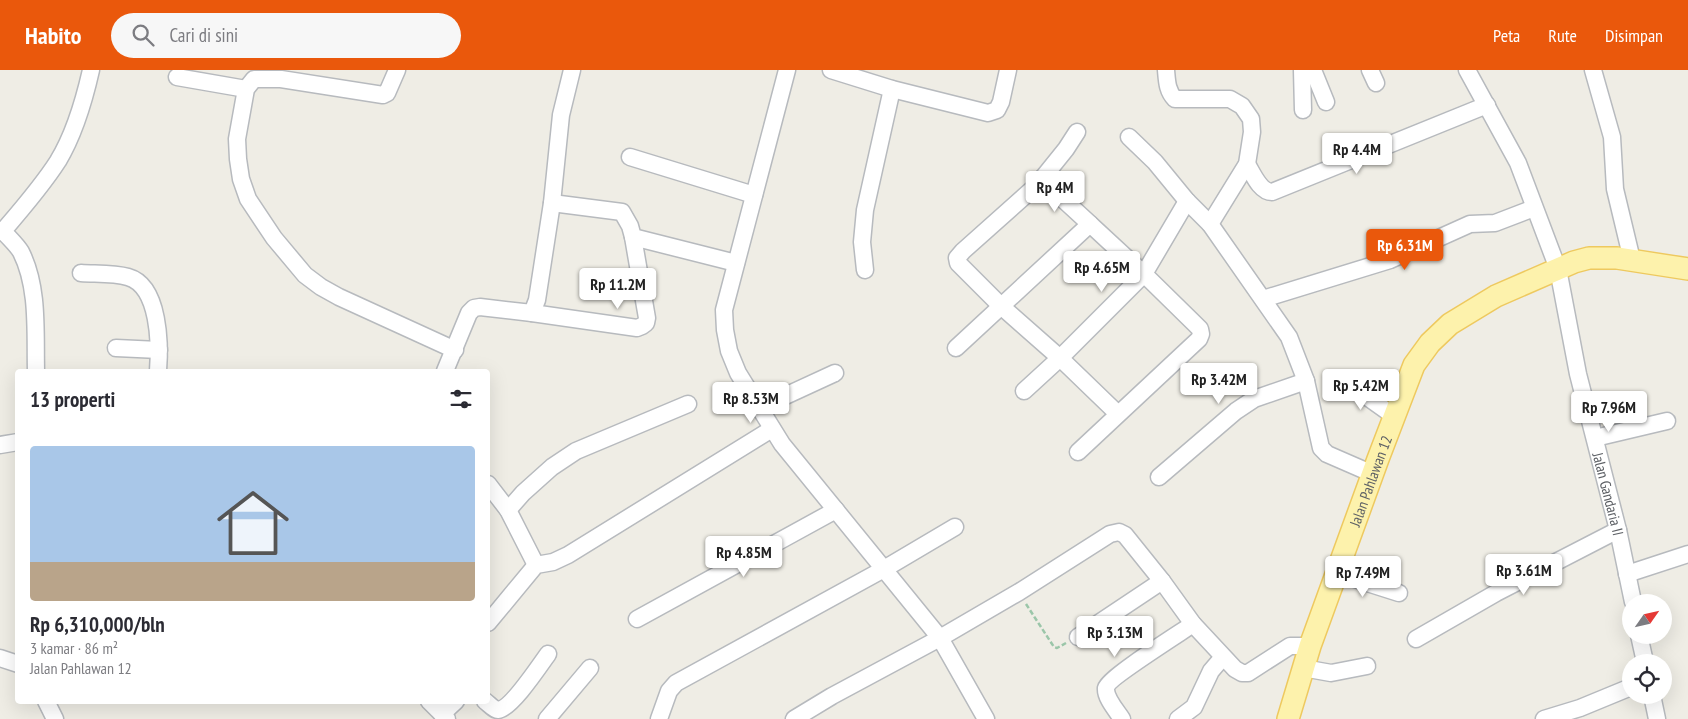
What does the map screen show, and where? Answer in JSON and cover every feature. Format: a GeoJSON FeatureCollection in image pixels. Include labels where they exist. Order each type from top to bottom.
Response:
{"type":"FeatureCollection","features":[{"type":"Feature","properties":{"kind":"main road","name":"Jalan Pahlawan 12"},"geometry":{"type":"LineString","coordinates":[[1293,717],[1303,668],[1310,646],[1372,474],[1414,365],[1430,343],[1450,324],[1496,296],[1588,258],[1617,258],[1688,268]]}},
{"type":"Feature","properties":{"kind":"street"},"geometry":{"type":"LineString","coordinates":[[36,369],[34,295],[29,271],[20,250],[2,233],[28,202],[58,160],[79,115],[91,70]]}},
{"type":"Feature","properties":{"kind":"street"},"geometry":{"type":"LineString","coordinates":[[397,70],[387,93],[383,95],[282,79],[254,79],[246,89],[237,139],[241,179],[254,209],[274,238],[305,275],[321,287],[455,350]]}},
{"type":"Feature","properties":{"kind":"street"},"geometry":{"type":"LineString","coordinates":[[532,313],[537,300],[552,203],[561,115],[572,70]]}},
{"type":"Feature","properties":{"kind":"street"},"geometry":{"type":"LineString","coordinates":[[787,70],[724,310],[728,351],[738,373],[782,444],[940,638],[986,719]]}},
{"type":"Feature","properties":{"kind":"street"},"geometry":{"type":"LineString","coordinates":[[831,70],[892,89],[988,113],[997,110],[1001,102],[1008,70]]}},
{"type":"Feature","properties":{"kind":"street"},"geometry":{"type":"LineString","coordinates":[[1166,70],[1168,89],[1175,99],[1230,99],[1237,102],[1248,112],[1253,126],[1247,164],[1210,224]]}},
{"type":"Feature","properties":{"kind":"street"},"geometry":{"type":"LineString","coordinates":[[1302,70],[1303,110]]}},
{"type":"Feature","properties":{"kind":"street"},"geometry":{"type":"LineString","coordinates":[[1313,70],[1326,102]]}},
{"type":"Feature","properties":{"kind":"street","name":"Jalan Gandaria II"},"geometry":{"type":"LineString","coordinates":[[1467,70],[1488,105],[1518,163],[1558,269],[1578,374],[1618,530],[1631,594]]}},
{"type":"Feature","properties":{"kind":"street"},"geometry":{"type":"LineString","coordinates":[[1593,70],[1612,137],[1615,189],[1632,260]]}},
{"type":"Feature","properties":{"kind":"street"},"geometry":{"type":"LineString","coordinates":[[177,77],[246,89]]}},
{"type":"Feature","properties":{"kind":"street"},"geometry":{"type":"LineString","coordinates":[[865,270],[862,242],[865,210],[892,89]]}},
{"type":"Feature","properties":{"kind":"street"},"geometry":{"type":"LineString","coordinates":[[1247,164],[1263,189],[1272,192],[1488,105]]}},
{"type":"Feature","properties":{"kind":"street"},"geometry":{"type":"LineString","coordinates":[[1077,132],[1042,179],[957,258],[958,263],[1001,306],[1060,358],[1118,414]]}},
{"type":"Feature","properties":{"kind":"street"},"geometry":{"type":"LineString","coordinates":[[1129,137],[1155,162],[1210,224],[1289,337],[1306,381],[1320,448],[1327,454],[1372,474]]}},
{"type":"Feature","properties":{"kind":"street"},"geometry":{"type":"LineString","coordinates":[[630,157],[754,195]]}},
{"type":"Feature","properties":{"kind":"street"},"geometry":{"type":"LineString","coordinates":[[1042,179],[1144,274],[1200,329],[1201,334],[1198,340],[1078,452]]}},
{"type":"Feature","properties":{"kind":"street"},"geometry":{"type":"LineString","coordinates":[[1024,391],[1060,358],[1144,274],[1187,200]]}},
{"type":"Feature","properties":{"kind":"street"},"geometry":{"type":"LineString","coordinates":[[446,369],[469,313],[474,308],[480,307],[532,313],[637,328],[646,323],[647,318],[633,237],[630,226],[622,212],[552,203]]}},
{"type":"Feature","properties":{"kind":"street"},"geometry":{"type":"LineString","coordinates":[[1263,299],[1390,260],[1470,224],[1494,223],[1534,208]]}},
{"type":"Feature","properties":{"kind":"street"},"geometry":{"type":"LineString","coordinates":[[956,348],[1090,224]]}},
{"type":"Feature","properties":{"kind":"street"},"geometry":{"type":"LineString","coordinates":[[633,237],[736,263]]}},
{"type":"Feature","properties":{"kind":"street"},"geometry":{"type":"LineString","coordinates":[[82,273],[128,277],[138,282],[152,303],[159,336],[158,369]]}},
{"type":"Feature","properties":{"kind":"street"},"geometry":{"type":"LineString","coordinates":[[116,348],[159,350]]}},
{"type":"Feature","properties":{"kind":"street"},"geometry":{"type":"LineString","coordinates":[[760,408],[835,373]]}},
{"type":"Feature","properties":{"kind":"street"},"geometry":{"type":"LineString","coordinates":[[1159,477],[1236,411],[1254,399],[1306,381]]}},
{"type":"Feature","properties":{"kind":"street"},"geometry":{"type":"LineString","coordinates":[[1343,382],[1394,416]]}},
{"type":"Feature","properties":{"kind":"street"},"geometry":{"type":"LineString","coordinates":[[508,510],[523,492],[576,451],[688,404]]}},
{"type":"Feature","properties":{"kind":"street"},"geometry":{"type":"LineString","coordinates":[[1594,438],[1667,421]]}},
{"type":"Feature","properties":{"kind":"street"},"geometry":{"type":"LineString","coordinates":[[490,621],[536,565],[553,562],[568,555],[772,429]]}},
{"type":"Feature","properties":{"kind":"street"},"geometry":{"type":"LineString","coordinates":[[0,445],[15,442]]}},
{"type":"Feature","properties":{"kind":"street"},"geometry":{"type":"LineString","coordinates":[[490,487],[508,510],[536,565]]}},
{"type":"Feature","properties":{"kind":"street"},"geometry":{"type":"LineString","coordinates":[[638,619],[836,510]]}},
{"type":"Feature","properties":{"kind":"street"},"geometry":{"type":"LineString","coordinates":[[659,719],[669,691],[676,683],[884,568],[955,526]]}},
{"type":"Feature","properties":{"kind":"street"},"geometry":{"type":"LineString","coordinates":[[1416,639],[1496,593],[1618,530]]}},
{"type":"Feature","properties":{"kind":"street"},"geometry":{"type":"LineString","coordinates":[[794,719],[1019,592],[1110,534],[1119,532],[1125,535],[1162,581],[1192,624],[1235,669],[1242,673],[1248,673],[1290,646],[1310,646]]}},
{"type":"Feature","properties":{"kind":"street"},"geometry":{"type":"LineString","coordinates":[[1627,574],[1688,554]]}},
{"type":"Feature","properties":{"kind":"street"},"geometry":{"type":"LineString","coordinates":[[1336,573],[1399,592]]}},
{"type":"Feature","properties":{"kind":"street"},"geometry":{"type":"LineString","coordinates":[[1078,636],[1162,581]]}},
{"type":"Feature","properties":{"kind":"street"},"geometry":{"type":"LineString","coordinates":[[1122,719],[1107,695],[1106,689],[1108,684],[1192,624]]}},
{"type":"Feature","properties":{"kind":"street"},"geometry":{"type":"LineString","coordinates":[[489,704],[499,710],[514,699],[548,654]]}},
{"type":"Feature","properties":{"kind":"street"},"geometry":{"type":"LineString","coordinates":[[1178,719],[1194,707],[1211,671],[1223,657]]}},
{"type":"Feature","properties":{"kind":"street"},"geometry":{"type":"LineString","coordinates":[[0,658],[15,663]]}},
{"type":"Feature","properties":{"kind":"street"},"geometry":{"type":"LineString","coordinates":[[1303,668],[1331,673],[1366,666]]}},
{"type":"Feature","properties":{"kind":"street"},"geometry":{"type":"LineString","coordinates":[[547,719],[590,668]]}},
{"type":"Feature","properties":{"kind":"street"},"geometry":{"type":"LineString","coordinates":[[1544,719],[1580,708],[1622,691]]}},
{"type":"Feature","properties":{"kind":"street"},"geometry":{"type":"LineString","coordinates":[[432,704],[445,717],[454,704]]}},
{"type":"Feature","properties":{"kind":"street"},"geometry":{"type":"LineString","coordinates":[[1654,704],[1658,719]]}},
{"type":"Feature","properties":{"kind":"path"},"geometry":{"type":"LineString","coordinates":[[1019,592],[1054,647],[1057,648],[1078,636]]}}]}
